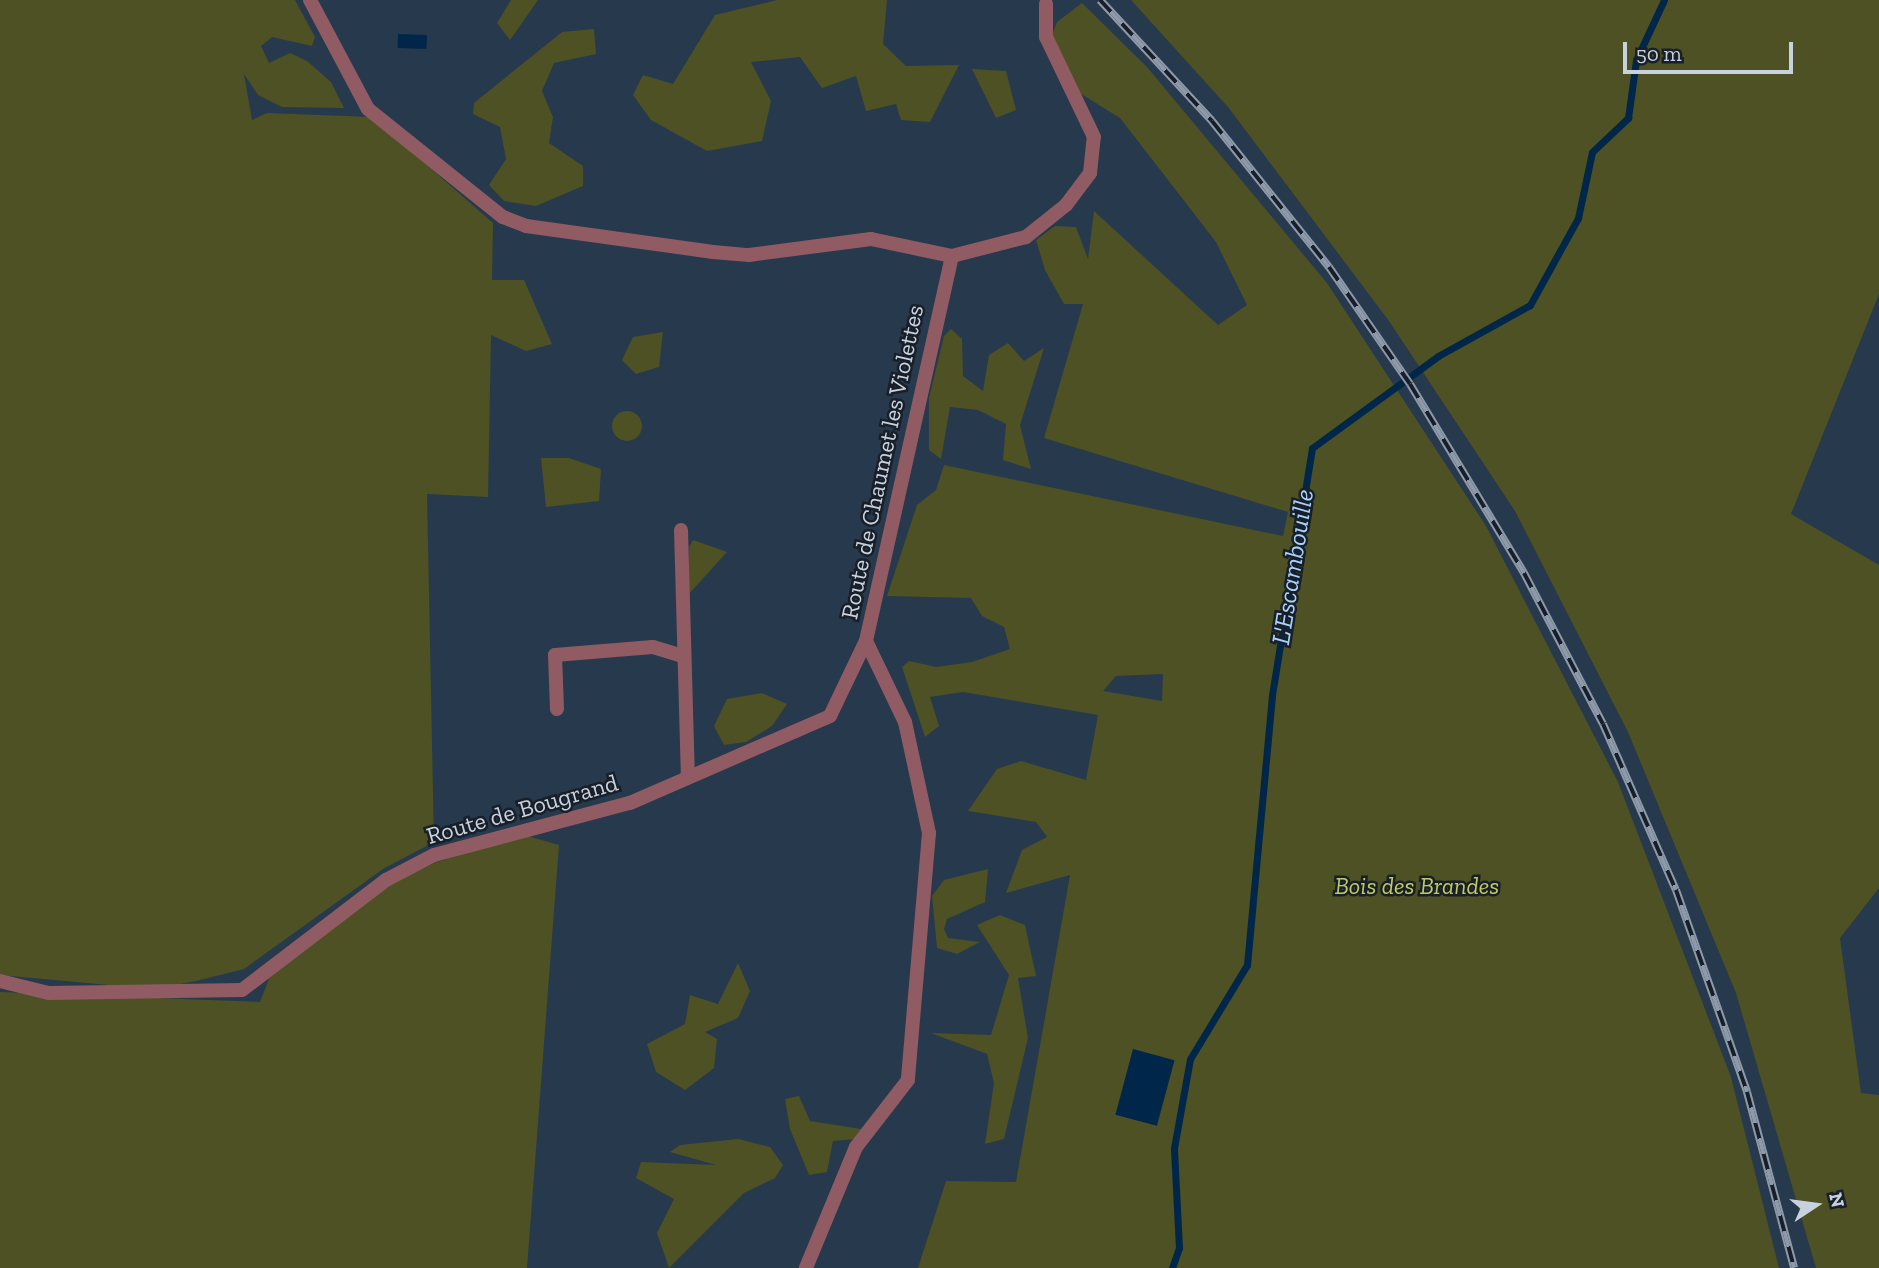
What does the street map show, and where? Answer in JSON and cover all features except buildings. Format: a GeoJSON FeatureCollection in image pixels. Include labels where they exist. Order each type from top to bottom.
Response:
{"type":"FeatureCollection","features":[{"type":"Feature","properties":{"kind":"street"},"geometry":{"type":"LineString","coordinates":[[310,0],[368,109],[503,217],[526,226],[713,252],[749,254],[871,240],[952,256],[1026,237],[1066,205],[1090,173],[1094,137],[1046,37],[1046,4]]}},
{"type":"Feature","properties":{"kind":"street","name":"Route de Chaumet les Violettes"},"geometry":{"type":"LineString","coordinates":[[806,1268],[856,1147],[908,1080],[929,834],[905,722],[866,641],[952,256]]}},
{"type":"Feature","properties":{"kind":"street"},"geometry":{"type":"LineString","coordinates":[[681,530],[688,777]]}},
{"type":"Feature","properties":{"kind":"street","name":"Route de Bougrand"},"geometry":{"type":"LineString","coordinates":[[0,981],[49,993],[242,990],[386,880],[434,855],[630,803],[830,716],[866,641]]}},
{"type":"Feature","properties":{"kind":"street"},"geometry":{"type":"LineString","coordinates":[[557,709],[555,654],[653,647],[683,656]]}},
{"type":"Feature","properties":{"kind":"green space"},"geometry":{"type":"Polygon","coordinates":[[[0,0],[295,0],[315,37],[312,46],[272,37],[261,46],[269,63],[290,53],[307,61],[331,82],[344,108],[282,107],[258,95],[244,74],[252,120],[267,113],[372,117],[493,223],[492,280],[524,280],[552,344],[526,351],[491,335],[488,497],[427,494],[434,842],[383,869],[244,969],[152,989],[0,975],[0,0]]]}},
{"type":"Feature","properties":{"kind":"green space"},"geometry":{"type":"Polygon","coordinates":[[[511,0],[538,0],[510,40],[497,23],[511,0]]]}},
{"type":"Feature","properties":{"kind":"green space"},"geometry":{"type":"Polygon","coordinates":[[[777,0],[887,0],[883,44],[906,66],[959,65],[930,122],[901,120],[896,104],[866,111],[856,76],[822,88],[800,57],[751,62],[771,101],[762,141],[707,151],[651,120],[633,95],[643,75],[673,84],[715,15],[777,0]]]}},
{"type":"Feature","properties":{"kind":"green space"},"geometry":{"type":"Polygon","coordinates":[[[1131,0],[1879,0],[1879,294],[1791,514],[1879,565],[1879,888],[1840,938],[1861,1093],[1879,1095],[1879,1268],[1816,1268],[1736,993],[1628,732],[1515,511],[1389,321],[1228,107],[1131,0]]]}},
{"type":"Feature","properties":{"kind":"green space","name":"Bois des Brandes"},"geometry":{"type":"Polygon","coordinates":[[[1082,3],[1147,67],[1327,283],[1486,526],[1618,782],[1731,1077],[1779,1268],[918,1268],[946,1181],[1016,1182],[1070,875],[1006,893],[1022,850],[1047,837],[1036,822],[968,811],[997,769],[1021,761],[1086,780],[1098,715],[963,692],[930,697],[939,726],[925,737],[902,667],[909,661],[936,667],[972,662],[1010,649],[1004,627],[982,616],[971,598],[887,596],[917,505],[936,490],[944,465],[1283,536],[1288,512],[1044,438],[1083,304],[1064,304],[1045,270],[1036,240],[1055,226],[1076,227],[1088,259],[1094,211],[1218,325],[1247,305],[1216,242],[1120,118],[1065,84],[1048,46],[1057,22],[1082,3]],[[1163,674],[1116,676],[1103,691],[1162,701],[1163,674]]]}},
{"type":"Feature","properties":{"kind":"green space"},"geometry":{"type":"Polygon","coordinates":[[[594,29],[596,54],[554,63],[542,91],[553,117],[549,143],[583,166],[583,186],[536,206],[504,201],[489,185],[506,159],[500,127],[473,114],[474,103],[562,32],[594,29]]]}},
{"type":"Feature","properties":{"kind":"green space"},"geometry":{"type":"Polygon","coordinates":[[[972,69],[1006,71],[1016,110],[996,118],[972,69]]]}},
{"type":"Feature","properties":{"kind":"green space"},"geometry":{"type":"Polygon","coordinates":[[[951,329],[962,339],[963,376],[983,391],[989,355],[1008,343],[1024,361],[1044,348],[1020,425],[1031,469],[1003,460],[1006,424],[978,410],[950,407],[941,459],[929,450],[929,398],[944,336],[951,329]]]}},
{"type":"Feature","properties":{"kind":"green space"},"geometry":{"type":"Polygon","coordinates":[[[663,332],[659,367],[636,374],[622,360],[633,337],[663,332]]]}},
{"type":"Feature","properties":{"kind":"green space"},"geometry":{"type":"Polygon","coordinates":[[[627,411],[637,416],[642,426],[637,436],[627,441],[617,436],[612,426],[617,416],[627,411]]]}},
{"type":"Feature","properties":{"kind":"green space"},"geometry":{"type":"Polygon","coordinates":[[[541,458],[569,458],[601,469],[599,501],[546,507],[541,458]]]}},
{"type":"Feature","properties":{"kind":"green space"},"geometry":{"type":"Polygon","coordinates":[[[693,540],[727,552],[688,595],[689,547],[693,540]]]}},
{"type":"Feature","properties":{"kind":"green space"},"geometry":{"type":"Polygon","coordinates":[[[762,693],[787,704],[772,726],[746,742],[724,745],[714,726],[727,699],[762,693]]]}},
{"type":"Feature","properties":{"kind":"green space"},"geometry":{"type":"Polygon","coordinates":[[[524,835],[559,845],[527,1268],[0,1268],[0,992],[260,1002],[272,971],[393,883],[437,862],[524,835]]]}},
{"type":"Feature","properties":{"kind":"green space"},"geometry":{"type":"Polygon","coordinates":[[[988,869],[985,902],[947,919],[944,929],[948,938],[980,942],[957,954],[937,948],[932,896],[944,880],[988,869]]]}},
{"type":"Feature","properties":{"kind":"green space"},"geometry":{"type":"Polygon","coordinates":[[[1000,915],[1025,925],[1036,976],[1018,978],[1028,1038],[1004,1139],[985,1144],[994,1083],[987,1054],[931,1033],[991,1035],[1009,975],[977,925],[1000,915]]]}},
{"type":"Feature","properties":{"kind":"green space"},"geometry":{"type":"Polygon","coordinates":[[[738,963],[750,991],[738,1018],[705,1032],[717,1039],[714,1068],[685,1090],[656,1072],[647,1044],[685,1024],[690,995],[718,1004],[738,963]]]}},
{"type":"Feature","properties":{"kind":"green space"},"geometry":{"type":"Polygon","coordinates":[[[799,1096],[810,1121],[861,1129],[855,1139],[833,1141],[827,1172],[809,1175],[790,1129],[785,1099],[799,1096]]]}},
{"type":"Feature","properties":{"kind":"green space"},"geometry":{"type":"Polygon","coordinates":[[[738,1139],[770,1147],[783,1165],[775,1178],[744,1193],[669,1268],[657,1233],[674,1199],[636,1178],[641,1162],[716,1165],[670,1152],[680,1145],[738,1139]]]}},
{"type":"Feature","properties":{"kind":"water"},"geometry":{"type":"Polygon","coordinates":[[[398,34],[427,35],[426,49],[398,48],[398,34]]]}},
{"type":"Feature","properties":{"kind":"water"},"geometry":{"type":"Polygon","coordinates":[[[1133,1049],[1175,1060],[1157,1126],[1115,1115],[1133,1049]]]}},
{"type":"Feature","properties":{"kind":"waterway","name":"L'Escambouille"},"geometry":{"type":"LineString","coordinates":[[1172,1268],[1179,1248],[1174,1148],[1190,1059],[1247,965],[1272,695],[1312,448],[1438,356],[1530,305],[1578,218],[1592,152],[1628,118],[1636,60],[1664,0]]}},
{"type":"Feature","properties":{"kind":"railway"},"geometry":{"type":"LineString","coordinates":[[1100,0],[1212,121],[1329,267],[1410,384],[1524,573],[1603,724],[1676,890],[1747,1092],[1794,1268]]}}]}
